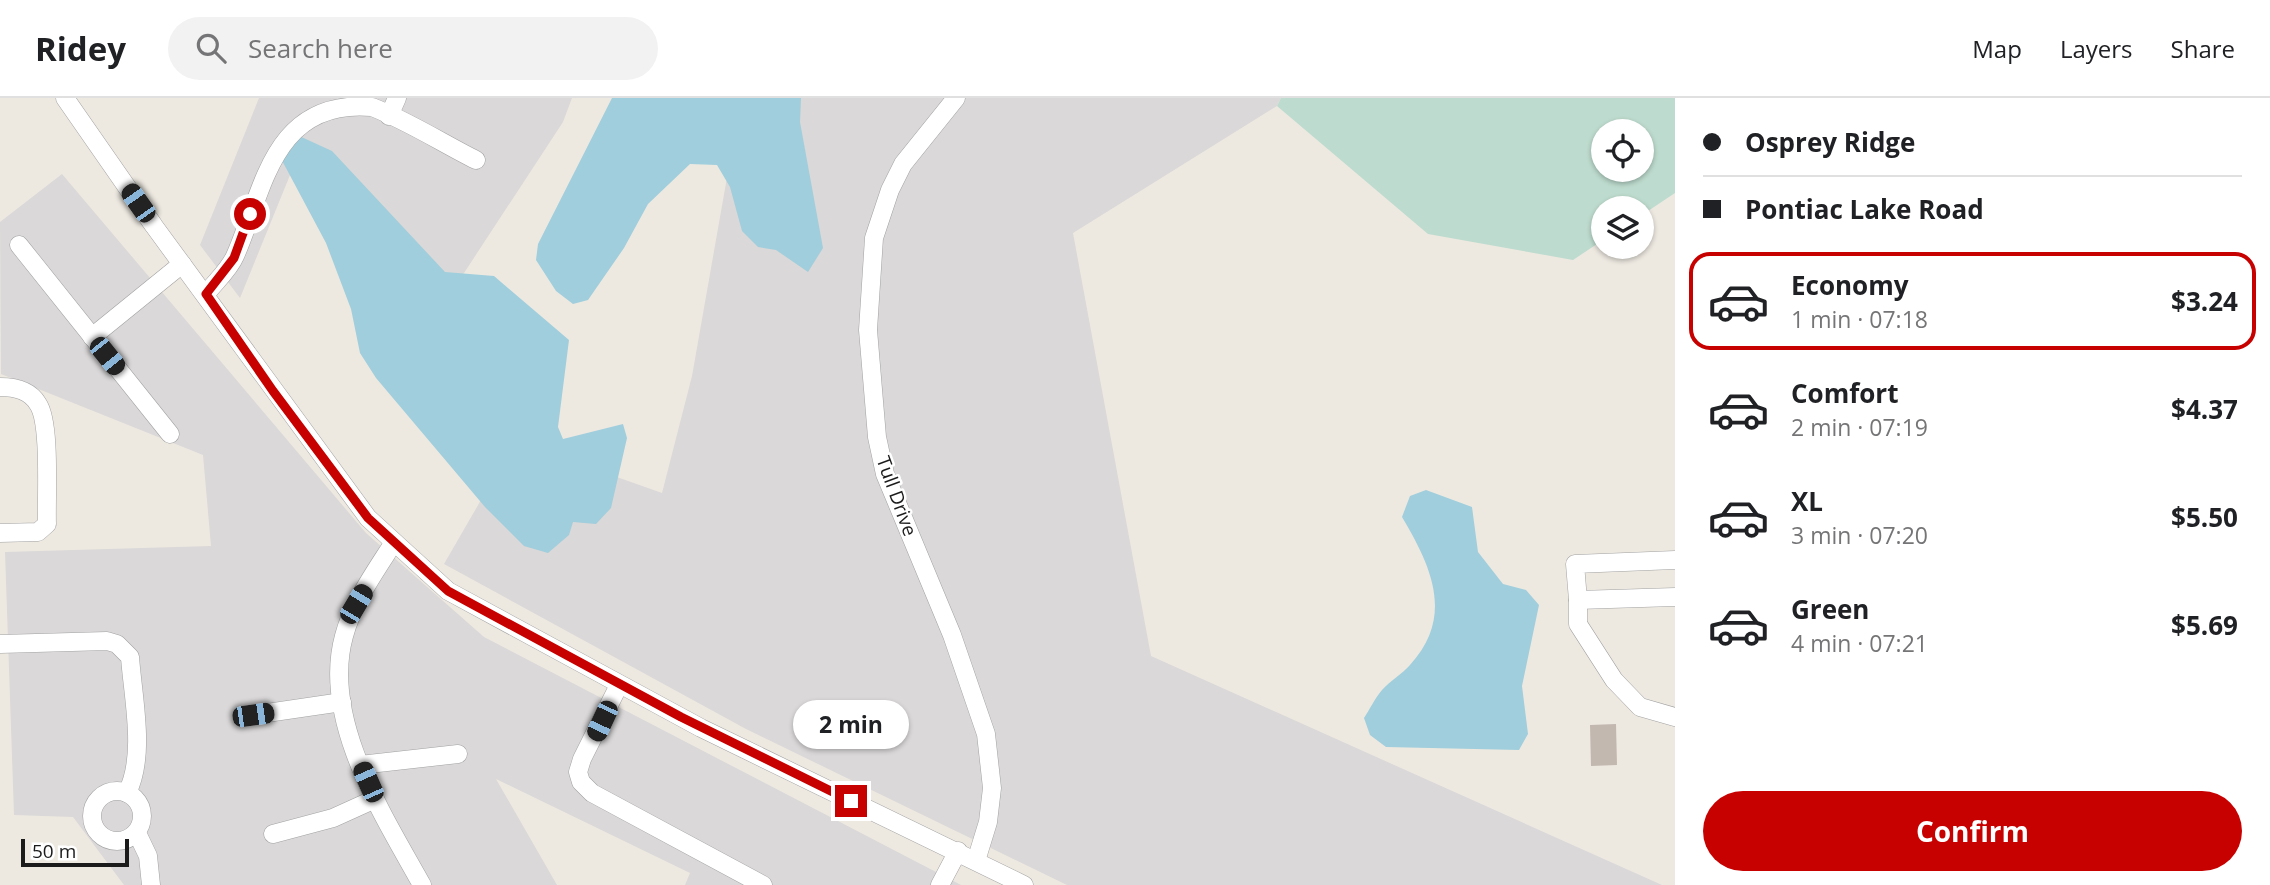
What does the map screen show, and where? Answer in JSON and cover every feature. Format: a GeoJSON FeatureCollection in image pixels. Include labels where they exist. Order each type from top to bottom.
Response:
{"type":"FeatureCollection","features":[{"type":"Feature","properties":{"kind":"street"},"geometry":{"type":"LineString","coordinates":[[65,98],[273,391],[368,518],[448,591],[713,734],[1024,885]]}},
{"type":"Feature","properties":{"kind":"street"},"geometry":{"type":"LineString","coordinates":[[389,116],[397,98]]}},
{"type":"Feature","properties":{"kind":"street","name":"Tull Drive"},"geometry":{"type":"LineString","coordinates":[[956,98],[903,164],[890,190],[874,238],[868,330],[877,437],[885,474],[952,635],[986,734],[992,788],[988,822],[976,861]]}},
{"type":"Feature","properties":{"kind":"street"},"geometry":{"type":"LineString","coordinates":[[206,294],[234,258],[272,147],[300,110],[330,100],[370,106],[477,160]]}},
{"type":"Feature","properties":{"kind":"street"},"geometry":{"type":"LineString","coordinates":[[19,245],[170,434]]}},
{"type":"Feature","properties":{"kind":"street"},"geometry":{"type":"LineString","coordinates":[[92,337],[182,264]]}},
{"type":"Feature","properties":{"kind":"street"},"geometry":{"type":"LineString","coordinates":[[0,387],[26,392],[36,401],[45,419],[47,524],[38,532],[0,533]]}},
{"type":"Feature","properties":{"kind":"street"},"geometry":{"type":"LineString","coordinates":[[394,542],[356,604],[343,637],[340,664],[342,702],[360,765],[419,884]]}},
{"type":"Feature","properties":{"kind":"street"},"geometry":{"type":"LineString","coordinates":[[1675,560],[1575,564],[1578,624],[1614,680],[1640,707],[1675,717]]}},
{"type":"Feature","properties":{"kind":"street"},"geometry":{"type":"LineString","coordinates":[[1578,600],[1675,597]]}},
{"type":"Feature","properties":{"kind":"street"},"geometry":{"type":"LineString","coordinates":[[0,644],[107,641],[117,644],[130,657],[137,759],[133,781],[127,793]]}},
{"type":"Feature","properties":{"kind":"street"},"geometry":{"type":"LineString","coordinates":[[619,685],[582,759],[578,772],[581,782],[592,793],[619,809],[763,885]]}},
{"type":"Feature","properties":{"kind":"street"},"geometry":{"type":"LineString","coordinates":[[253,715],[342,702]]}},
{"type":"Feature","properties":{"kind":"street"},"geometry":{"type":"LineString","coordinates":[[360,765],[458,754]]}},
{"type":"Feature","properties":{"kind":"street"},"geometry":{"type":"LineString","coordinates":[[112,791],[127,793],[141,807],[141,825],[137,833],[121,842],[104,839],[93,825],[91,817],[97,800],[112,791]]}},
{"type":"Feature","properties":{"kind":"street"},"geometry":{"type":"LineString","coordinates":[[273,834],[333,818],[375,799]]}},
{"type":"Feature","properties":{"kind":"street"},"geometry":{"type":"LineString","coordinates":[[137,833],[148,856],[151,885]]}},
{"type":"Feature","properties":{"kind":"street"},"geometry":{"type":"LineString","coordinates":[[940,885],[958,851]]}},
{"type":"Feature","properties":{"kind":"shaded area"},"geometry":{"type":"Polygon","coordinates":[[[259,98],[572,98],[563,122],[445,302],[299,153],[240,298],[200,245],[259,98]]]}},
{"type":"Feature","properties":{"kind":"shaded area"},"geometry":{"type":"Polygon","coordinates":[[[741,98],[1281,98],[1277,106],[1073,233],[1151,656],[1662,885],[1067,885],[746,729],[444,564],[515,441],[662,493],[692,376],[741,98]]]}},
{"type":"Feature","properties":{"kind":"shaded area"},"geometry":{"type":"Polygon","coordinates":[[[62,174],[366,533],[484,637],[961,885],[685,885],[690,873],[496,779],[557,885],[124,885],[73,817],[14,815],[5,552],[211,546],[203,455],[1,374],[0,222],[62,174]]]}},
{"type":"Feature","properties":{"kind":"green space"},"geometry":{"type":"Polygon","coordinates":[[[1281,98],[1675,98],[1675,193],[1654,207],[1654,196],[1591,196],[1591,248],[1573,260],[1428,234],[1277,106],[1281,98]]]}},
{"type":"Feature","properties":{"kind":"water"},"geometry":{"type":"Polygon","coordinates":[[[612,98],[801,98],[800,122],[823,248],[808,272],[776,250],[758,247],[742,231],[730,187],[717,165],[690,164],[648,204],[624,248],[588,300],[573,304],[556,291],[536,260],[538,244],[612,98]]]}},
{"type":"Feature","properties":{"kind":"water"},"geometry":{"type":"Polygon","coordinates":[[[297,135],[332,151],[445,272],[494,276],[569,340],[558,427],[563,439],[623,424],[627,438],[611,508],[596,524],[573,522],[569,535],[548,553],[524,546],[485,507],[376,378],[360,353],[351,309],[326,243],[278,153],[297,135]]]}},
{"type":"Feature","properties":{"kind":"water"},"geometry":{"type":"Polygon","coordinates":[[[1426,490],[1472,507],[1478,552],[1503,584],[1526,590],[1539,605],[1522,686],[1528,734],[1519,750],[1386,747],[1370,735],[1364,718],[1382,690],[1410,665],[1424,647],[1432,628],[1434,591],[1429,572],[1402,517],[1410,496],[1426,490]]]}},
{"type":"Feature","properties":{"kind":"building"},"geometry":{"type":"Polygon","coordinates":[[[1616,724],[1617,765],[1591,766],[1590,725],[1616,724]]]}},
{"type":"Feature","properties":{"kind":"route"},"geometry":{"type":"LineString","coordinates":[[250,214],[234,258],[206,294],[273,391],[368,518],[448,591],[681,717],[851,801]]}}]}
